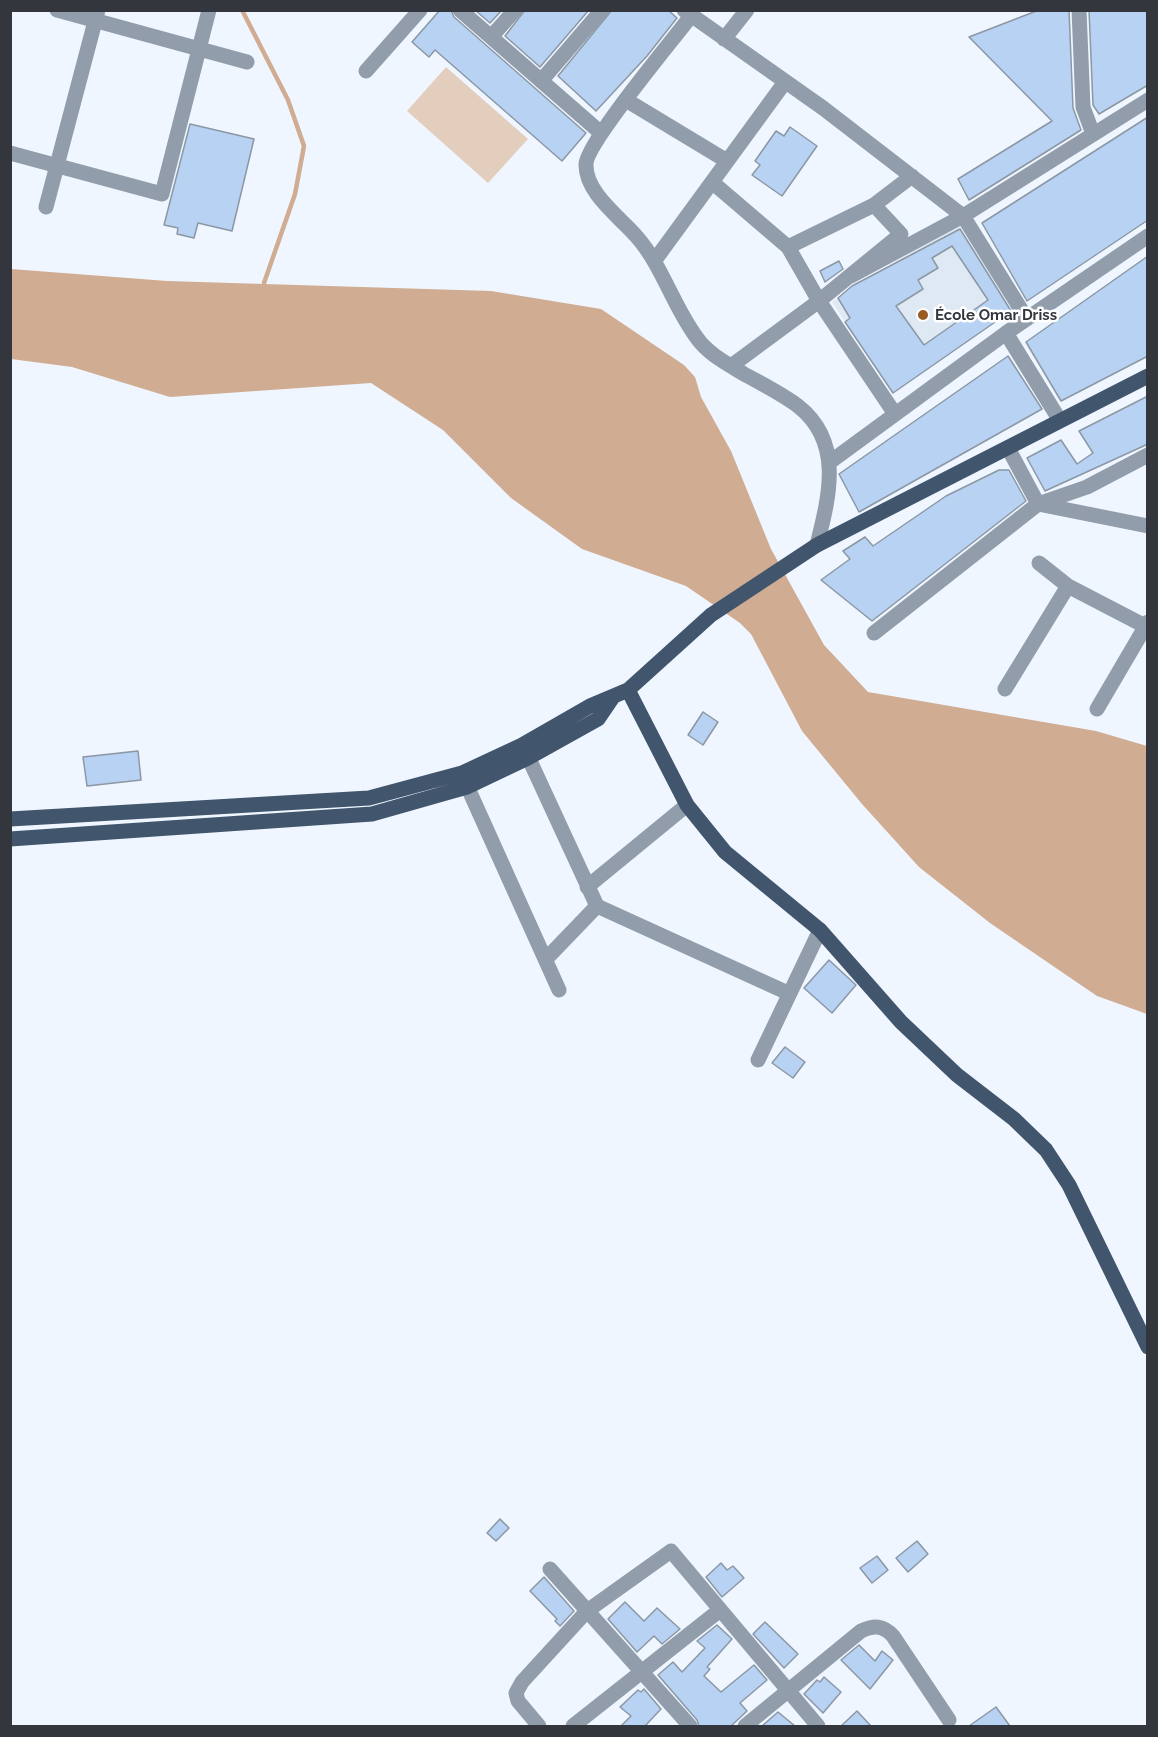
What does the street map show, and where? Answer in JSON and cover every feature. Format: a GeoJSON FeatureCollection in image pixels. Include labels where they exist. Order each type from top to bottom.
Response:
{"type":"FeatureCollection","features":[{"type":"Feature","properties":{"kind":"main road"},"geometry":{"type":"LineString","coordinates":[[10,839],[372,814],[464,780],[525,752],[590,706],[628,690],[711,615],[812,548],[1008,448],[1059,419],[1148,376]]}},
{"type":"Feature","properties":{"kind":"main road"},"geometry":{"type":"LineString","coordinates":[[628,690],[687,805],[726,852],[820,930],[902,1022],[957,1075],[1014,1119],[1046,1150],[1069,1185],[1148,1347]]}},
{"type":"Feature","properties":{"kind":"main road"},"geometry":{"type":"LineString","coordinates":[[10,819],[369,798],[464,780]]}},
{"type":"Feature","properties":{"kind":"main road"},"geometry":{"type":"LineString","coordinates":[[369,798],[372,814]]}},
{"type":"Feature","properties":{"kind":"main road"},"geometry":{"type":"LineString","coordinates":[[257,805],[259,821]]}},
{"type":"Feature","properties":{"kind":"main road"},"geometry":{"type":"LineString","coordinates":[[144,812],[146,828]]}},
{"type":"Feature","properties":{"kind":"street"},"geometry":{"type":"LineString","coordinates":[[57,10],[97,16],[246,62]]}},
{"type":"Feature","properties":{"kind":"street"},"geometry":{"type":"LineString","coordinates":[[10,153],[162,194],[209,10]]}},
{"type":"Feature","properties":{"kind":"street"},"geometry":{"type":"LineString","coordinates":[[366,70],[420,10]]}},
{"type":"Feature","properties":{"kind":"street"},"geometry":{"type":"LineString","coordinates":[[460,10],[601,133]]}},
{"type":"Feature","properties":{"kind":"street"},"geometry":{"type":"LineString","coordinates":[[491,37],[515,10]]}},
{"type":"Feature","properties":{"kind":"street"},"geometry":{"type":"LineString","coordinates":[[541,81],[602,10]]}},
{"type":"Feature","properties":{"kind":"street"},"geometry":{"type":"LineString","coordinates":[[724,39],[747,10]]}},
{"type":"Feature","properties":{"kind":"street"},"geometry":{"type":"LineString","coordinates":[[1079,10],[1083,107],[1093,134]]}},
{"type":"Feature","properties":{"kind":"street"},"geometry":{"type":"LineString","coordinates":[[812,548],[828,501],[831,462],[824,438],[798,406],[731,366],[697,338],[655,260],[597,193],[588,177],[586,162],[601,133],[688,13],[785,82],[963,216],[1027,319]]}},
{"type":"Feature","properties":{"kind":"street"},"geometry":{"type":"LineString","coordinates":[[46,207],[97,16]]}},
{"type":"Feature","properties":{"kind":"street"},"geometry":{"type":"LineString","coordinates":[[655,260],[785,82]]}},
{"type":"Feature","properties":{"kind":"street"},"geometry":{"type":"LineString","coordinates":[[626,100],[727,161]]}},
{"type":"Feature","properties":{"kind":"street"},"geometry":{"type":"LineString","coordinates":[[851,276],[963,216],[1148,100]]}},
{"type":"Feature","properties":{"kind":"street"},"geometry":{"type":"LineString","coordinates":[[788,247],[874,205],[912,176]]}},
{"type":"Feature","properties":{"kind":"street"},"geometry":{"type":"LineString","coordinates":[[712,182],[788,247],[819,302],[895,414]]}},
{"type":"Feature","properties":{"kind":"street"},"geometry":{"type":"LineString","coordinates":[[731,366],[819,302],[901,234],[874,205]]}},
{"type":"Feature","properties":{"kind":"street"},"geometry":{"type":"LineString","coordinates":[[831,462],[1006,333],[1148,236]]}},
{"type":"Feature","properties":{"kind":"street"},"geometry":{"type":"LineString","coordinates":[[1006,333],[1059,419]]}},
{"type":"Feature","properties":{"kind":"street"},"geometry":{"type":"LineString","coordinates":[[1008,448],[1038,504]]}},
{"type":"Feature","properties":{"kind":"street"},"geometry":{"type":"LineString","coordinates":[[874,633],[1038,504],[1087,487],[1148,455]]}},
{"type":"Feature","properties":{"kind":"street"},"geometry":{"type":"LineString","coordinates":[[1038,504],[1148,526]]}},
{"type":"Feature","properties":{"kind":"street"},"geometry":{"type":"LineString","coordinates":[[1039,563],[1068,586],[1146,624],[1097,709]]}},
{"type":"Feature","properties":{"kind":"street"},"geometry":{"type":"LineString","coordinates":[[1005,688],[1068,586]]}},
{"type":"Feature","properties":{"kind":"street"},"geometry":{"type":"LineString","coordinates":[[525,752],[597,906],[788,993]]}},
{"type":"Feature","properties":{"kind":"street"},"geometry":{"type":"LineString","coordinates":[[464,780],[560,990]]}},
{"type":"Feature","properties":{"kind":"street"},"geometry":{"type":"LineString","coordinates":[[588,887],[687,805]]}},
{"type":"Feature","properties":{"kind":"street"},"geometry":{"type":"LineString","coordinates":[[546,959],[597,906]]}},
{"type":"Feature","properties":{"kind":"street"},"geometry":{"type":"LineString","coordinates":[[758,1060],[820,930]]}},
{"type":"Feature","properties":{"kind":"street"},"geometry":{"type":"LineString","coordinates":[[539,1726],[518,1701],[516,1693],[522,1682],[587,1611],[671,1551],[818,1726]]}},
{"type":"Feature","properties":{"kind":"street"},"geometry":{"type":"LineString","coordinates":[[550,1569],[690,1726]]}},
{"type":"Feature","properties":{"kind":"street"},"geometry":{"type":"LineString","coordinates":[[573,1726],[720,1610]]}},
{"type":"Feature","properties":{"kind":"street"},"geometry":{"type":"LineString","coordinates":[[745,1726],[787,1689],[861,1631],[879,1627],[886,1629],[893,1636],[948,1724]]}},
{"type":"Feature","properties":{"kind":"shaded area"},"geometry":{"type":"Polygon","coordinates":[[[446,67],[528,139],[488,183],[407,111],[446,67]]]}},
{"type":"Feature","properties":{"kind":"shaded area","name":"École Omar Driss"},"geometry":{"type":"Polygon","coordinates":[[[957,223],[1015,308],[893,393],[832,302],[957,223]]]}},
{"type":"Feature","properties":{"kind":"shaded area"},"geometry":{"type":"Polygon","coordinates":[[[11,269],[167,281],[491,291],[601,309],[684,365],[695,377],[701,397],[731,451],[771,549],[824,645],[868,692],[1096,731],[1147,746],[1147,1014],[1097,996],[990,923],[919,867],[862,804],[802,731],[751,634],[740,623],[686,586],[582,549],[511,498],[443,430],[371,383],[170,397],[72,367],[11,359],[11,269]]]}},
{"type":"Feature","properties":{"kind":"building"},"geometry":{"type":"Polygon","coordinates":[[[440,10],[451,10],[454,17],[586,133],[562,161],[435,50],[429,57],[412,42],[440,10]]]}},
{"type":"Feature","properties":{"kind":"building"},"geometry":{"type":"Polygon","coordinates":[[[475,10],[502,10],[490,23],[475,10]]]}},
{"type":"Feature","properties":{"kind":"building"},"geometry":{"type":"Polygon","coordinates":[[[525,10],[589,10],[540,67],[505,36],[525,10]]]}},
{"type":"Feature","properties":{"kind":"building"},"geometry":{"type":"Polygon","coordinates":[[[612,10],[668,10],[677,18],[647,56],[596,111],[558,76],[612,10]]]}},
{"type":"Feature","properties":{"kind":"building"},"geometry":{"type":"Polygon","coordinates":[[[1039,10],[1069,10],[1073,108],[1081,130],[969,200],[958,179],[1052,121],[969,37],[1039,10]]]}},
{"type":"Feature","properties":{"kind":"building"},"geometry":{"type":"Polygon","coordinates":[[[1089,10],[1148,10],[1148,85],[1099,114],[1093,105],[1089,10]]]}},
{"type":"Feature","properties":{"kind":"building"},"geometry":{"type":"Polygon","coordinates":[[[1148,117],[1148,220],[1027,301],[982,223],[1148,117]]]}},
{"type":"Feature","properties":{"kind":"building"},"geometry":{"type":"Polygon","coordinates":[[[190,124],[254,139],[232,231],[198,223],[194,238],[177,234],[178,228],[164,225],[190,124]]]}},
{"type":"Feature","properties":{"kind":"building"},"geometry":{"type":"Polygon","coordinates":[[[790,127],[817,146],[782,196],[752,175],[760,165],[755,161],[776,131],[784,136],[790,127]]]}},
{"type":"Feature","properties":{"kind":"building","name":"École Omar Driss"},"geometry":{"type":"Polygon","coordinates":[[[960,229],[1011,311],[893,393],[845,322],[850,318],[838,298],[852,286],[960,229]],[[952,246],[932,258],[938,268],[918,280],[923,289],[896,306],[924,345],[988,300],[952,246]]]}},
{"type":"Feature","properties":{"kind":"building"},"geometry":{"type":"Polygon","coordinates":[[[1148,256],[1148,356],[1061,401],[1026,342],[1148,256]]]}},
{"type":"Feature","properties":{"kind":"building"},"geometry":{"type":"Polygon","coordinates":[[[839,261],[843,269],[825,282],[820,271],[839,261]]]}},
{"type":"Feature","properties":{"kind":"building"},"geometry":{"type":"Polygon","coordinates":[[[1008,356],[1042,409],[859,512],[839,474],[1008,356]]]}},
{"type":"Feature","properties":{"kind":"building"},"geometry":{"type":"Polygon","coordinates":[[[1148,396],[1148,444],[1045,491],[1027,458],[1061,440],[1077,464],[1093,453],[1079,431],[1148,396]]]}},
{"type":"Feature","properties":{"kind":"building"},"geometry":{"type":"Polygon","coordinates":[[[999,470],[1009,470],[1026,501],[872,621],[821,580],[850,559],[843,551],[865,537],[873,546],[946,496],[999,470]]]}},
{"type":"Feature","properties":{"kind":"building"},"geometry":{"type":"Polygon","coordinates":[[[703,712],[718,722],[703,745],[688,735],[703,712]]]}},
{"type":"Feature","properties":{"kind":"building"},"geometry":{"type":"Polygon","coordinates":[[[138,751],[141,780],[87,786],[83,757],[138,751]]]}},
{"type":"Feature","properties":{"kind":"building"},"geometry":{"type":"Polygon","coordinates":[[[829,960],[856,985],[832,1013],[804,988],[829,960]]]}},
{"type":"Feature","properties":{"kind":"building"},"geometry":{"type":"Polygon","coordinates":[[[785,1047],[805,1062],[793,1078],[772,1063],[785,1047]]]}},
{"type":"Feature","properties":{"kind":"building"},"geometry":{"type":"Polygon","coordinates":[[[500,1519],[509,1528],[496,1541],[487,1533],[500,1519]]]}},
{"type":"Feature","properties":{"kind":"building"},"geometry":{"type":"Polygon","coordinates":[[[917,1541],[928,1554],[908,1572],[896,1558],[917,1541]]]}},
{"type":"Feature","properties":{"kind":"building"},"geometry":{"type":"Polygon","coordinates":[[[877,1556],[888,1570],[872,1583],[860,1568],[877,1556]]]}},
{"type":"Feature","properties":{"kind":"building"},"geometry":{"type":"Polygon","coordinates":[[[721,1563],[727,1570],[733,1566],[744,1578],[722,1597],[706,1577],[721,1563]]]}},
{"type":"Feature","properties":{"kind":"building"},"geometry":{"type":"Polygon","coordinates":[[[544,1577],[574,1611],[560,1626],[555,1621],[557,1619],[530,1591],[544,1577]]]}},
{"type":"Feature","properties":{"kind":"building"},"geometry":{"type":"Polygon","coordinates":[[[625,1602],[644,1621],[657,1608],[680,1629],[662,1644],[654,1636],[637,1652],[608,1619],[625,1602]]]}},
{"type":"Feature","properties":{"kind":"building"},"geometry":{"type":"Polygon","coordinates":[[[765,1622],[798,1654],[784,1668],[753,1634],[765,1622]]]}},
{"type":"Feature","properties":{"kind":"building"},"geometry":{"type":"Polygon","coordinates":[[[717,1625],[732,1639],[707,1667],[710,1669],[704,1676],[721,1692],[754,1665],[767,1680],[740,1703],[747,1711],[731,1726],[699,1726],[697,1720],[658,1675],[673,1662],[682,1672],[705,1648],[697,1641],[717,1625]]]}},
{"type":"Feature","properties":{"kind":"building"},"geometry":{"type":"Polygon","coordinates":[[[859,1645],[875,1661],[882,1651],[893,1660],[870,1689],[841,1660],[859,1645]]]}},
{"type":"Feature","properties":{"kind":"building"},"geometry":{"type":"Polygon","coordinates":[[[824,1677],[841,1692],[823,1713],[804,1694],[817,1680],[820,1682],[824,1677]]]}},
{"type":"Feature","properties":{"kind":"building"},"geometry":{"type":"Polygon","coordinates":[[[644,1689],[661,1709],[645,1726],[621,1726],[631,1716],[620,1707],[638,1690],[641,1692],[644,1689]]]}},
{"type":"Feature","properties":{"kind":"building"},"geometry":{"type":"Polygon","coordinates":[[[996,1707],[1010,1726],[969,1726],[996,1707]]]}},
{"type":"Feature","properties":{"kind":"building"},"geometry":{"type":"Polygon","coordinates":[[[857,1711],[871,1726],[841,1726],[857,1711]]]}},
{"type":"Feature","properties":{"kind":"building"},"geometry":{"type":"Polygon","coordinates":[[[778,1712],[795,1726],[762,1726],[778,1712]]]}},
{"type":"Feature","properties":{"kind":"waterway"},"geometry":{"type":"LineString","coordinates":[[242,10],[288,100],[304,146],[295,194],[264,283]]}},
{"type":"Feature","properties":{"kind":"place","name":"École Omar Driss"},"geometry":{"type":"Point","coordinates":[923,315]}}]}
